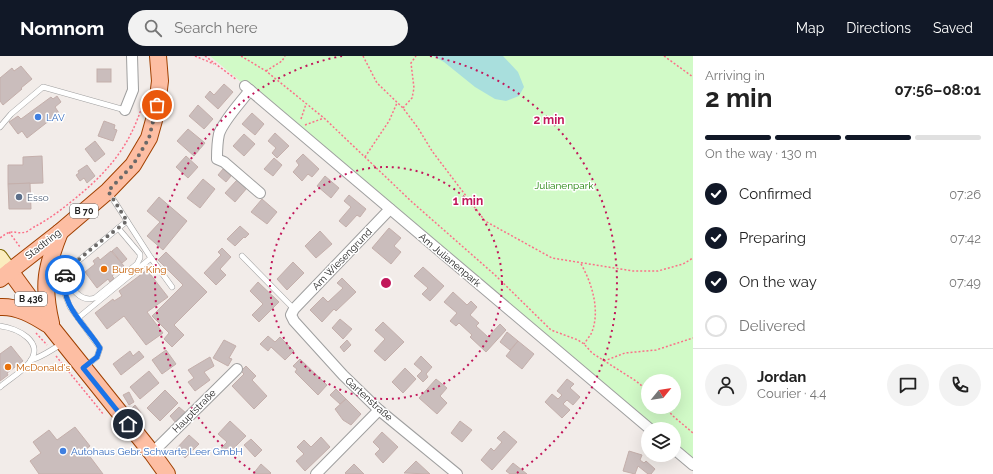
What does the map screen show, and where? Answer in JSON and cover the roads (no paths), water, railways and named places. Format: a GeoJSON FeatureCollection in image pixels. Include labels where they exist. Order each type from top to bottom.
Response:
{"type":"FeatureCollection","features":[{"type":"Feature","properties":{"kind":"main road","name":"Stadtring"},"geometry":{"type":"LineString","coordinates":[[5,275],[60,232],[108,191],[133,165],[149,138],[159,97],[160,81],[158,56]]}},
{"type":"Feature","properties":{"kind":"main road","name":"B 436"},"geometry":{"type":"LineString","coordinates":[[60,232],[48,266],[46,280],[48,309],[52,328],[59,348],[83,368],[152,453],[167,474]]}},
{"type":"Feature","properties":{"kind":"main road"},"geometry":{"type":"LineString","coordinates":[[0,258],[5,275]]}},
{"type":"Feature","properties":{"kind":"main road","name":"B 436"},"geometry":{"type":"LineString","coordinates":[[5,275],[52,328]]}},
{"type":"Feature","properties":{"kind":"main road"},"geometry":{"type":"LineString","coordinates":[[0,307],[11,308],[27,313],[52,328]]}},
{"type":"Feature","properties":{"kind":"street"},"geometry":{"type":"LineString","coordinates":[[125,110],[133,90],[132,56]]}},
{"type":"Feature","properties":{"kind":"street","name":"Am Julianenpark"},"geometry":{"type":"LineString","coordinates":[[260,193],[224,162],[217,160],[217,145],[221,129],[247,88],[642,422]]}},
{"type":"Feature","properties":{"kind":"street","name":"Am Wiesengrund"},"geometry":{"type":"LineString","coordinates":[[292,312],[390,209]]}},
{"type":"Feature","properties":{"kind":"street","name":"Gartenstraße"},"geometry":{"type":"LineString","coordinates":[[292,312],[294,321],[342,375],[379,410],[457,474]]}},
{"type":"Feature","properties":{"kind":"street","name":"Hauptstraße"},"geometry":{"type":"LineString","coordinates":[[152,453],[236,369]]}},
{"type":"Feature","properties":{"kind":"street"},"geometry":{"type":"LineString","coordinates":[[316,474],[379,410]]}},
{"type":"Feature","properties":{"kind":"street"},"geometry":{"type":"LineString","coordinates":[[681,455],[693,465]]}},
{"type":"Feature","properties":{"kind":"lane"},"geometry":{"type":"LineString","coordinates":[[0,127],[11,114],[43,87],[125,110]]}},
{"type":"Feature","properties":{"kind":"lane"},"geometry":{"type":"LineString","coordinates":[[108,191],[151,258],[172,287]]}},
{"type":"Feature","properties":{"kind":"lane"},"geometry":{"type":"LineString","coordinates":[[83,368],[97,357],[100,348],[70,307],[65,294],[64,282],[66,272],[127,221]]}},
{"type":"Feature","properties":{"kind":"lane"},"geometry":{"type":"LineString","coordinates":[[66,272],[69,285],[86,299],[90,300],[95,298],[137,264],[140,254],[118,228]]}},
{"type":"Feature","properties":{"kind":"lane"},"geometry":{"type":"LineString","coordinates":[[242,256],[292,312]]}},
{"type":"Feature","properties":{"kind":"lane"},"geometry":{"type":"LineString","coordinates":[[78,318],[151,258]]}},
{"type":"Feature","properties":{"kind":"lane"},"geometry":{"type":"LineString","coordinates":[[0,326],[12,328],[22,332],[28,338],[34,349],[30,363],[0,387]]}},
{"type":"Feature","properties":{"kind":"lane"},"geometry":{"type":"LineString","coordinates":[[31,360],[44,356],[59,348]]}},
{"type":"Feature","properties":{"kind":"water"},"geometry":{"type":"Polygon","coordinates":[[[433,56],[503,56],[518,72],[524,87],[519,96],[506,101],[495,99],[475,87],[444,62],[433,56]]]}},
{"type":"Feature","properties":{"kind":"place","name":"LAV"},"geometry":{"type":"Point","coordinates":[38,117]}},
{"type":"Feature","properties":{"kind":"place","name":"Esso"},"geometry":{"type":"Point","coordinates":[19,197]}},
{"type":"Feature","properties":{"kind":"place","name":"Burger King"},"geometry":{"type":"Point","coordinates":[104,269]}},
{"type":"Feature","properties":{"kind":"place","name":"McDonald's"},"geometry":{"type":"Point","coordinates":[8,367]}},
{"type":"Feature","properties":{"kind":"place","name":"Autohaus Gebr. Schwarte Leer GmbH"},"geometry":{"type":"Point","coordinates":[63,451]}},
{"type":"Feature","properties":{"kind":"park label","name":"Julianenpark"},"geometry":{"type":"Point","coordinates":[564,185]}}]}
